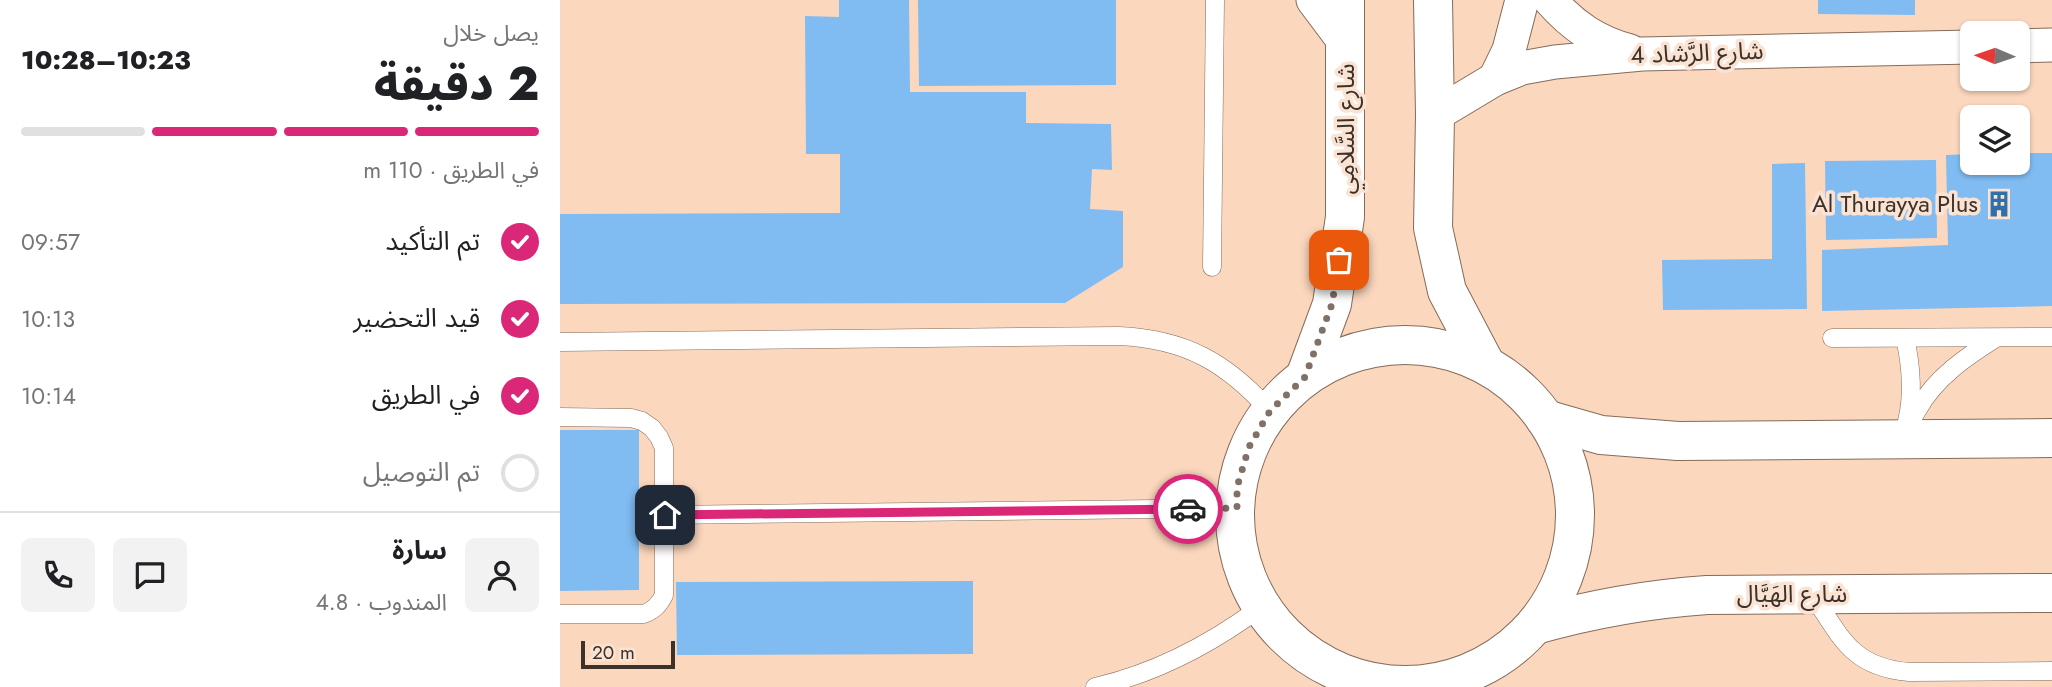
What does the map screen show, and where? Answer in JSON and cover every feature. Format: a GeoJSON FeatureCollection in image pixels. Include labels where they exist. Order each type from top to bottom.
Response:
{"type":"FeatureCollection","features":[{"type":"Feature","properties":{"kind":"street"},"geometry":{"type":"LineString","coordinates":[[1313,0],[1346,44]]}},
{"type":"Feature","properties":{"kind":"street","name":"شارع السَّلامِي"},"geometry":{"type":"LineString","coordinates":[[1305,377],[1332,304],[1345,217],[1345,0]]}},
{"type":"Feature","properties":{"kind":"street"},"geometry":{"type":"LineString","coordinates":[[1433,0],[1433,228],[1447,291],[1486,365]]}},
{"type":"Feature","properties":{"kind":"street"},"geometry":{"type":"LineString","coordinates":[[1495,79],[1509,50],[1522,0]]}},
{"type":"Feature","properties":{"kind":"street"},"geometry":{"type":"LineString","coordinates":[[1550,0],[1567,19],[1589,35],[1613,46],[1642,54]]}},
{"type":"Feature","properties":{"kind":"street"},"geometry":{"type":"LineString","coordinates":[[2030,46],[2052,45]]}},
{"type":"Feature","properties":{"kind":"street","name":"شارع الرَّشاد 4"},"geometry":{"type":"LineString","coordinates":[[1435,115],[1495,79],[1522,68],[1555,62],[1642,54],[1960,47]]}},
{"type":"Feature","properties":{"kind":"street"},"geometry":{"type":"LineString","coordinates":[[1487,687],[1559,588],[1572,546],[1575,501],[1565,458],[1545,419],[1519,388],[1486,365],[1441,348],[1394,345],[1347,355],[1305,377],[1270,411],[1249,447],[1237,487],[1235,528],[1244,570],[1261,607],[1286,637],[1319,674],[1398,686],[1441,682],[1482,668],[1523,637]]}},
{"type":"Feature","properties":{"kind":"street"},"geometry":{"type":"LineString","coordinates":[[1545,419],[1601,435],[1678,441],[2052,438]]}},
{"type":"Feature","properties":{"kind":"street","name":"شارع الهَيَّال"},"geometry":{"type":"LineString","coordinates":[[1523,637],[1577,613],[1664,598],[1707,595],[2052,593]]}},
{"type":"Feature","properties":{"kind":"lane"},"geometry":{"type":"LineString","coordinates":[[1212,267],[1215,0]]}},
{"type":"Feature","properties":{"kind":"lane"},"geometry":{"type":"LineString","coordinates":[[560,342],[1143,337],[1192,350],[1214,362],[1235,375],[1270,411]]}},
{"type":"Feature","properties":{"kind":"lane"},"geometry":{"type":"LineString","coordinates":[[1903,439],[1918,407],[1940,380],[1966,357],[1997,337]]}},
{"type":"Feature","properties":{"kind":"lane"},"geometry":{"type":"LineString","coordinates":[[1832,338],[2052,337]]}},
{"type":"Feature","properties":{"kind":"lane"},"geometry":{"type":"LineString","coordinates":[[1903,439],[1912,388],[1906,338]]}},
{"type":"Feature","properties":{"kind":"lane"},"geometry":{"type":"LineString","coordinates":[[560,416],[631,418],[652,428],[664,449],[665,515],[664,595],[659,604],[644,614],[560,614]]}},
{"type":"Feature","properties":{"kind":"lane"},"geometry":{"type":"LineString","coordinates":[[665,515],[1237,508]]}},
{"type":"Feature","properties":{"kind":"lane"},"geometry":{"type":"LineString","coordinates":[[1812,594],[1846,645],[1874,665],[1909,672],[2052,671]]}},
{"type":"Feature","properties":{"kind":"lane"},"geometry":{"type":"LineString","coordinates":[[1095,687],[1149,671],[1189,653],[1228,632],[1261,607]]}},
{"type":"Feature","properties":{"kind":"shaded area"},"geometry":{"type":"Polygon","coordinates":[[[560,0],[2052,0],[2052,687],[560,687],[560,0]]]}},
{"type":"Feature","properties":{"kind":"building"},"geometry":{"type":"Polygon","coordinates":[[[839,0],[909,0],[910,92],[1026,92],[1026,123],[1111,124],[1112,170],[1092,169],[1090,209],[1123,211],[1123,267],[1065,303],[560,304],[560,214],[840,213],[840,154],[806,154],[805,16],[839,17],[839,0]]]}},
{"type":"Feature","properties":{"kind":"building"},"geometry":{"type":"Polygon","coordinates":[[[918,0],[1116,0],[1116,85],[919,86],[918,0]]]}},
{"type":"Feature","properties":{"kind":"building"},"geometry":{"type":"Polygon","coordinates":[[[1818,0],[1915,0],[1915,15],[1818,14],[1818,0]]]}},
{"type":"Feature","properties":{"kind":"building","name":"Al Thurayya Plus"},"geometry":{"type":"Polygon","coordinates":[[[2030,153],[2052,153],[2052,306],[1822,311],[1822,250],[1948,245],[1946,155],[1960,154],[1960,175],[2030,175],[2030,153]]]}},
{"type":"Feature","properties":{"kind":"building"},"geometry":{"type":"Polygon","coordinates":[[[1936,160],[1937,238],[1826,240],[1825,161],[1936,160]]]}},
{"type":"Feature","properties":{"kind":"building"},"geometry":{"type":"Polygon","coordinates":[[[1805,163],[1807,309],[1663,310],[1662,260],[1772,259],[1772,164],[1805,163]]]}},
{"type":"Feature","properties":{"kind":"building"},"geometry":{"type":"Polygon","coordinates":[[[560,430],[639,430],[639,590],[560,591],[560,430]]]}},
{"type":"Feature","properties":{"kind":"building"},"geometry":{"type":"Polygon","coordinates":[[[973,581],[973,654],[677,655],[676,582],[973,581]]]}},
{"type":"Feature","properties":{"kind":"way so far"},"geometry":{"type":"LineString","coordinates":[[1188,509],[1237,508],[1237,487],[1249,447],[1270,411],[1305,377],[1332,304],[1339,260]]}},
{"type":"Feature","properties":{"kind":"place","name":"Al Thurayya Plus"},"geometry":{"type":"Point","coordinates":[1999,204]}},
{"type":"Feature","properties":{"kind":"route"},"geometry":{"type":"LineString","coordinates":[[665,515],[1188,509]]}}]}
